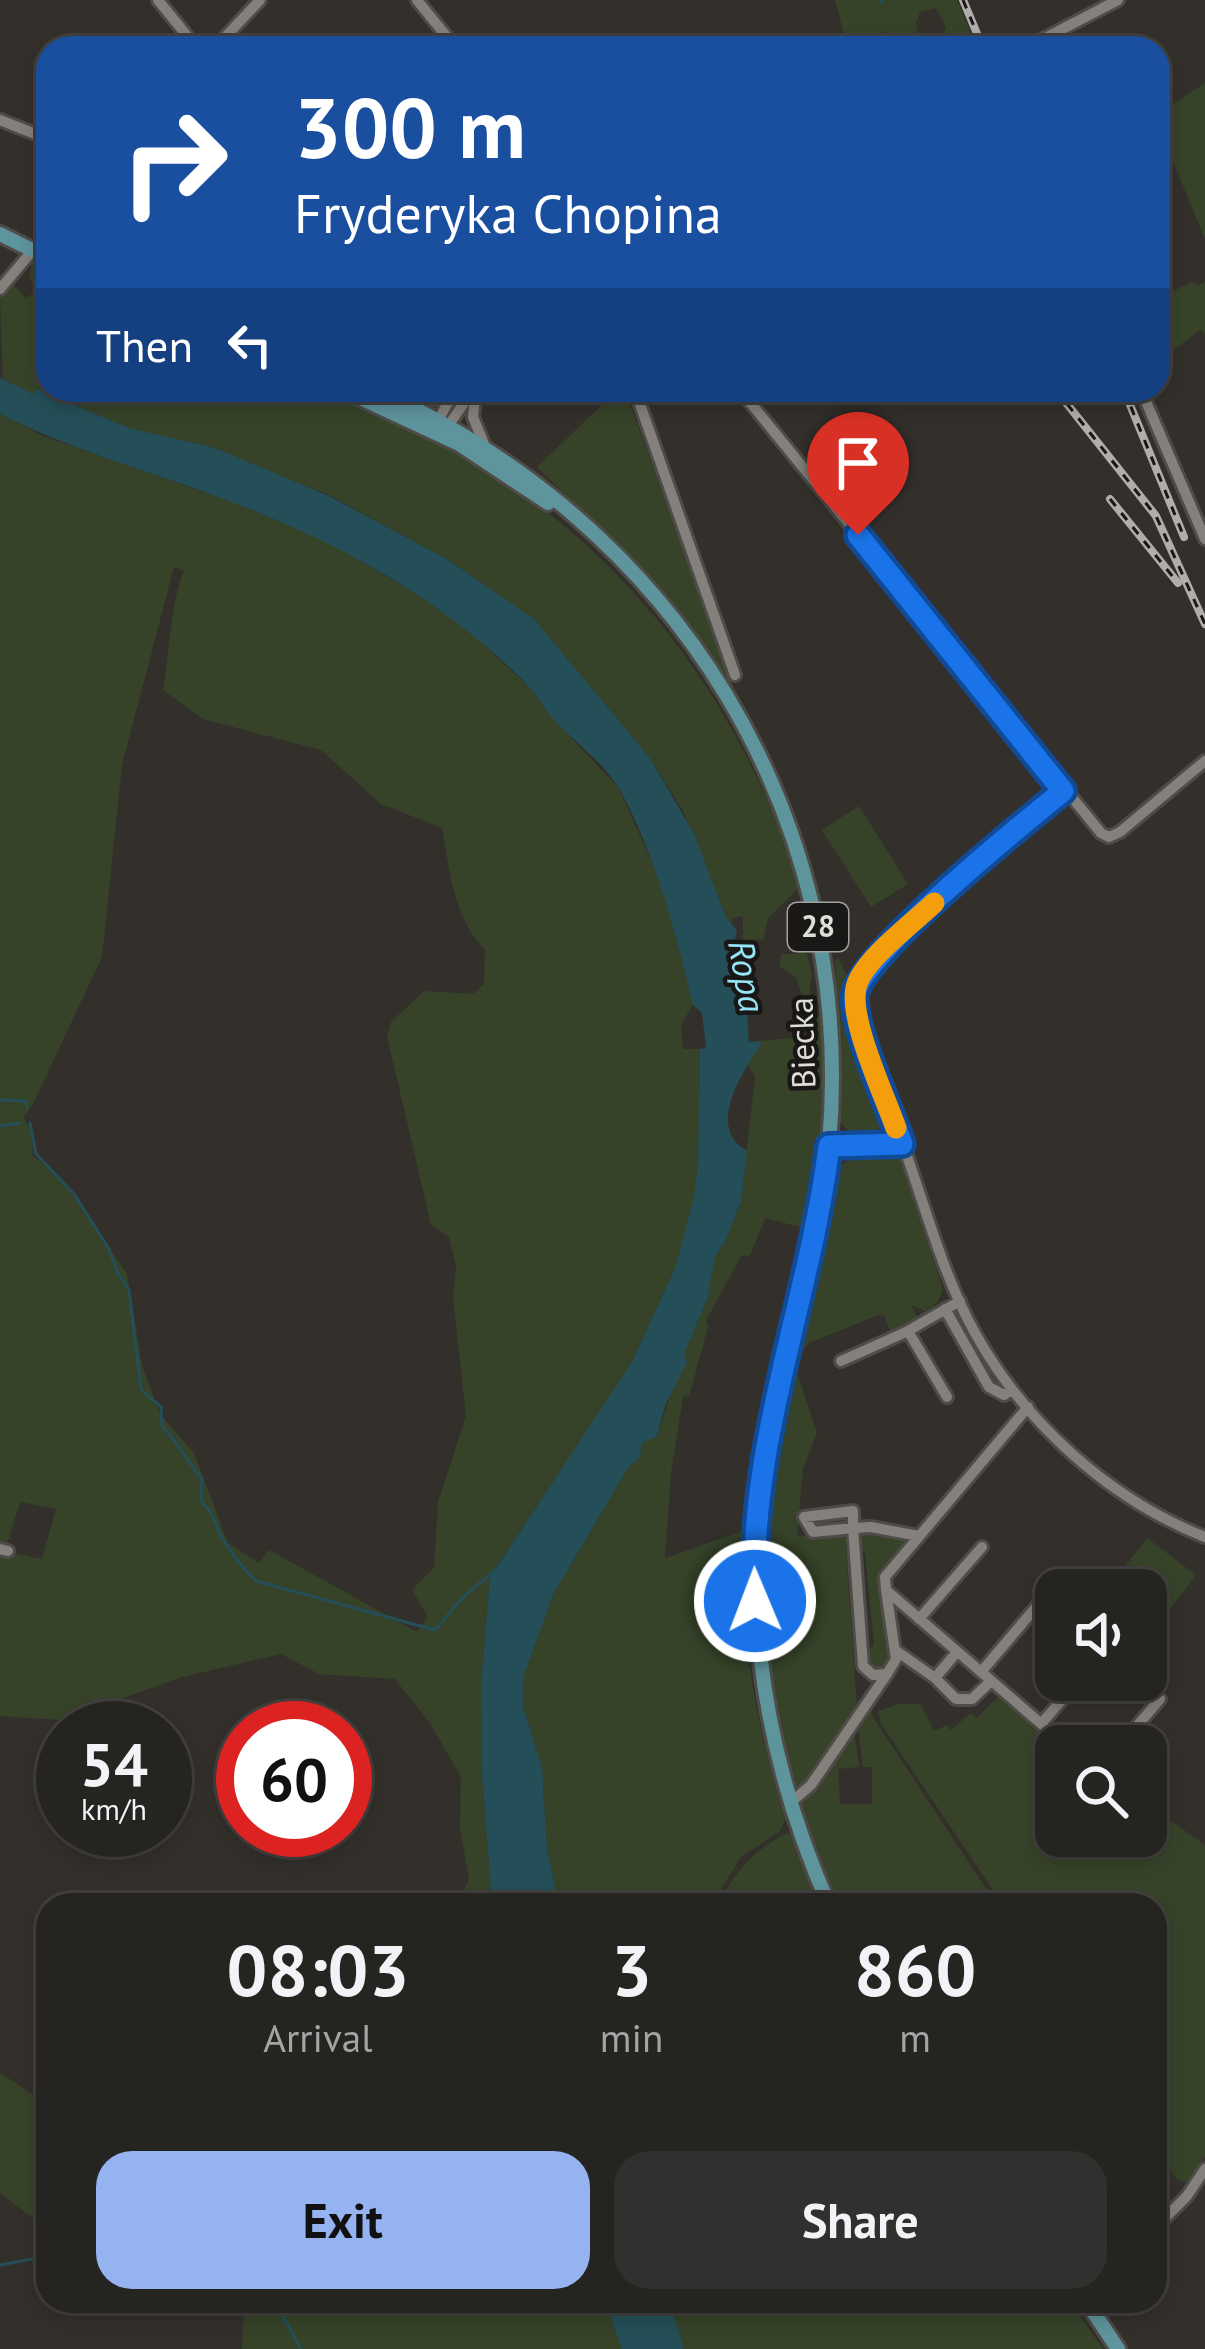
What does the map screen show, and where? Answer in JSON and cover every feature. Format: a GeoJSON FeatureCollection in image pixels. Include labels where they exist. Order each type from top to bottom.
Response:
{"type":"FeatureCollection","features":[{"type":"Feature","properties":{"kind":"main road"},"geometry":{"type":"LineString","coordinates":[[0,234],[36,252]]}},
{"type":"Feature","properties":{"kind":"main road","name":"28"},"geometry":{"type":"LineString","coordinates":[[375,402],[442,427]]}},
{"type":"Feature","properties":{"kind":"main road","name":"28"},"geometry":{"type":"LineString","coordinates":[[398,402],[442,427]]}},
{"type":"Feature","properties":{"kind":"main road","name":"Biecka"},"geometry":{"type":"LineString","coordinates":[[442,427],[484,444],[575,514],[676,623],[728,695],[757,748],[797,847],[827,986],[833,1050],[829,1146],[815,1228],[774,1395],[757,1498],[754,1564],[765,1704],[790,1803],[825,1893]]}},
{"type":"Feature","properties":{"kind":"main road","name":"Biecka"},"geometry":{"type":"LineString","coordinates":[[442,427],[631,571]]}},
{"type":"Feature","properties":{"kind":"main road"},"geometry":{"type":"LineString","coordinates":[[1094,2313],[1118,2349]]}},
{"type":"Feature","properties":{"kind":"street"},"geometry":{"type":"LineString","coordinates":[[158,0],[187,36]]}},
{"type":"Feature","properties":{"kind":"street"},"geometry":{"type":"LineString","coordinates":[[226,36],[260,0]]}},
{"type":"Feature","properties":{"kind":"street"},"geometry":{"type":"LineString","coordinates":[[417,0],[446,36]]}},
{"type":"Feature","properties":{"kind":"street"},"geometry":{"type":"LineString","coordinates":[[1049,36],[1118,0]]}},
{"type":"Feature","properties":{"kind":"street"},"geometry":{"type":"LineString","coordinates":[[0,120],[36,134]]}},
{"type":"Feature","properties":{"kind":"street"},"geometry":{"type":"LineString","coordinates":[[0,290],[33,250]]}},
{"type":"Feature","properties":{"kind":"street"},"geometry":{"type":"LineString","coordinates":[[442,427],[450,402]]}},
{"type":"Feature","properties":{"kind":"street"},"geometry":{"type":"LineString","coordinates":[[442,427],[464,402]]}},
{"type":"Feature","properties":{"kind":"street"},"geometry":{"type":"LineString","coordinates":[[474,402],[473,417],[484,444]]}},
{"type":"Feature","properties":{"kind":"street"},"geometry":{"type":"LineString","coordinates":[[639,402],[735,675]]}},
{"type":"Feature","properties":{"kind":"street"},"geometry":{"type":"LineString","coordinates":[[750,402],[1100,833],[1108,837],[1120,832],[1205,761]]}},
{"type":"Feature","properties":{"kind":"street"},"geometry":{"type":"LineString","coordinates":[[1146,402],[1205,539]]}},
{"type":"Feature","properties":{"kind":"street"},"geometry":{"type":"LineString","coordinates":[[1063,791],[867,968],[855,991],[858,1018],[960,1301],[1012,1389],[1091,1470],[1130,1499],[1205,1537]]}},
{"type":"Feature","properties":{"kind":"street"},"geometry":{"type":"LineString","coordinates":[[829,1146],[902,1144]]}},
{"type":"Feature","properties":{"kind":"street"},"geometry":{"type":"LineString","coordinates":[[841,1361],[960,1301]]}},
{"type":"Feature","properties":{"kind":"street"},"geometry":{"type":"LineString","coordinates":[[945,1309],[988,1387],[1004,1395],[1012,1389]]}},
{"type":"Feature","properties":{"kind":"street"},"geometry":{"type":"LineString","coordinates":[[908,1331],[947,1397]]}},
{"type":"Feature","properties":{"kind":"street"},"geometry":{"type":"LineString","coordinates":[[790,1803],[811,1785],[895,1663],[885,1577],[1028,1407]]}},
{"type":"Feature","properties":{"kind":"street"},"geometry":{"type":"LineString","coordinates":[[861,1708],[866,1691],[853,1528],[919,1536]]}},
{"type":"Feature","properties":{"kind":"street"},"geometry":{"type":"LineString","coordinates":[[919,1619],[982,1546]]}},
{"type":"Feature","properties":{"kind":"street"},"geometry":{"type":"LineString","coordinates":[[886,1590],[1041,1724],[1061,1701]]}},
{"type":"Feature","properties":{"kind":"street"},"geometry":{"type":"LineString","coordinates":[[895,1650],[956,1699],[972,1700],[1035,1609]]}},
{"type":"Feature","properties":{"kind":"street"},"geometry":{"type":"LineString","coordinates":[[935,1678],[956,1652]]}},
{"type":"Feature","properties":{"kind":"street"},"geometry":{"type":"LineString","coordinates":[[863,1666],[873,1675],[887,1674]]}},
{"type":"Feature","properties":{"kind":"street"},"geometry":{"type":"LineString","coordinates":[[1138,1725],[1158,1701]]}},
{"type":"Feature","properties":{"kind":"street"},"geometry":{"type":"LineString","coordinates":[[1167,2216],[1205,2169]]}},
{"type":"Feature","properties":{"kind":"green space"},"geometry":{"type":"Polygon","coordinates":[[[835,0],[957,0],[972,36],[942,36],[946,28],[936,8],[920,12],[919,36],[885,36],[884,31],[879,36],[844,36],[835,0]]]}},
{"type":"Feature","properties":{"kind":"green space"},"geometry":{"type":"Polygon","coordinates":[[[1205,83],[1205,239],[1170,154],[1170,106],[1205,83]]]}},
{"type":"Feature","properties":{"kind":"green space"},"geometry":{"type":"Polygon","coordinates":[[[32,262],[36,264],[36,291],[29,277],[32,262]]]}},
{"type":"Feature","properties":{"kind":"green space"},"geometry":{"type":"Polygon","coordinates":[[[1205,281],[1205,334],[1200,330],[1170,353],[1170,293],[1192,282],[1198,286],[1205,281]]]}},
{"type":"Feature","properties":{"kind":"green space"},"geometry":{"type":"Polygon","coordinates":[[[13,284],[26,298],[36,291],[33,394],[3,383],[0,297],[13,284]]]}},
{"type":"Feature","properties":{"kind":"green space"},"geometry":{"type":"Polygon","coordinates":[[[68,402],[353,402],[482,468],[546,512],[603,561],[654,616],[700,677],[739,742],[801,886],[768,918],[763,940],[743,939],[743,916],[732,918],[731,928],[683,811],[650,758],[534,619],[447,559],[327,494],[215,448],[128,428],[68,402]]]}},
{"type":"Feature","properties":{"kind":"green space"},"geometry":{"type":"Polygon","coordinates":[[[605,402],[629,402],[733,687],[657,586],[537,467],[605,402]]]}},
{"type":"Feature","properties":{"kind":"green space"},"geometry":{"type":"Polygon","coordinates":[[[0,414],[43,436],[238,504],[326,541],[427,600],[470,632],[532,690],[618,787],[663,886],[693,1005],[681,1024],[683,1049],[700,1049],[694,1201],[675,1268],[632,1362],[490,1577],[481,1686],[491,1893],[463,1893],[469,1878],[460,1828],[461,1777],[430,1723],[395,1679],[319,1674],[281,1654],[182,1677],[114,1701],[36,1701],[36,1718],[0,1716],[0,1551],[42,1559],[56,1509],[20,1502],[6,1548],[0,1547],[0,414]],[[174,567],[122,765],[102,957],[23,1117],[31,1129],[33,1156],[62,1179],[127,1274],[142,1366],[160,1414],[194,1453],[228,1543],[259,1563],[269,1550],[417,1632],[428,1617],[412,1590],[434,1568],[438,1502],[466,1416],[453,1298],[456,1266],[449,1237],[431,1225],[387,1036],[391,1022],[424,991],[473,994],[484,984],[485,950],[459,908],[442,828],[381,804],[321,750],[203,719],[163,690],[173,612],[184,571],[174,567]]]}},
{"type":"Feature","properties":{"kind":"green space"},"geometry":{"type":"Polygon","coordinates":[[[859,806],[908,884],[871,907],[822,830],[859,806]]]}},
{"type":"Feature","properties":{"kind":"green space"},"geometry":{"type":"Polygon","coordinates":[[[805,947],[812,974],[811,1015],[823,1017],[821,1123],[810,1202],[804,1228],[765,1218],[750,1256],[742,1255],[706,1320],[689,1396],[683,1397],[665,1558],[746,1530],[744,1603],[751,1676],[787,1818],[779,1832],[741,1857],[718,1893],[556,1893],[547,1849],[542,1768],[523,1706],[523,1678],[554,1593],[628,1468],[640,1457],[642,1443],[657,1436],[708,1297],[715,1257],[741,1201],[755,1077],[747,1064],[760,1041],[810,1036],[808,1016],[800,1015],[797,998],[802,995],[796,977],[779,966],[782,954],[798,954],[805,947]]]}},
{"type":"Feature","properties":{"kind":"green space"},"geometry":{"type":"Polygon","coordinates":[[[838,958],[848,978],[848,1009],[857,1044],[884,1112],[881,1127],[870,1137],[854,1137],[840,1122],[838,958]]]}},
{"type":"Feature","properties":{"kind":"green space"},"geometry":{"type":"Polygon","coordinates":[[[887,1151],[900,1159],[943,1290],[937,1303],[925,1311],[911,1305],[917,1317],[890,1331],[884,1316],[878,1315],[809,1343],[796,1358],[815,1274],[823,1264],[819,1251],[832,1182],[849,1160],[887,1151]]]}},
{"type":"Feature","properties":{"kind":"green space"},"geometry":{"type":"Polygon","coordinates":[[[793,1361],[817,1433],[803,1468],[797,1536],[845,1534],[857,1708],[823,1763],[800,1789],[786,1760],[766,1645],[763,1597],[766,1502],[793,1361]]]}},
{"type":"Feature","properties":{"kind":"green space"},"geometry":{"type":"Polygon","coordinates":[[[862,1531],[911,1540],[881,1569],[894,1658],[880,1671],[869,1669],[864,1657],[874,1644],[865,1554],[858,1543],[862,1531]]]}},
{"type":"Feature","properties":{"kind":"green space"},"geometry":{"type":"Polygon","coordinates":[[[1147,1538],[1196,1575],[1167,1613],[1167,1569],[1123,1569],[1147,1538]]]}},
{"type":"Feature","properties":{"kind":"green space"},"geometry":{"type":"Polygon","coordinates":[[[1001,1694],[1037,1725],[1035,1857],[1167,1857],[1167,1818],[1205,1845],[1205,2157],[1186,2182],[1167,2167],[1167,1893],[995,1893],[880,1722],[878,1711],[920,1704],[934,1731],[947,1725],[951,1730],[971,1713],[977,1718],[1001,1694]]]}},
{"type":"Feature","properties":{"kind":"green space"},"geometry":{"type":"Polygon","coordinates":[[[867,1704],[989,1893],[835,1893],[801,1802],[853,1724],[859,1767],[838,1769],[840,1804],[872,1804],[872,1767],[863,1767],[857,1719],[867,1704]]]}},
{"type":"Feature","properties":{"kind":"green space"},"geometry":{"type":"Polygon","coordinates":[[[789,1832],[817,1893],[725,1893],[747,1862],[789,1832]]]}},
{"type":"Feature","properties":{"kind":"green space"},"geometry":{"type":"Polygon","coordinates":[[[0,2073],[36,2096],[36,2221],[0,2193],[0,2073]]]}},
{"type":"Feature","properties":{"kind":"green space"},"geometry":{"type":"Polygon","coordinates":[[[244,2313],[609,2313],[622,2349],[242,2349],[244,2313]]]}},
{"type":"Feature","properties":{"kind":"green space"},"geometry":{"type":"Polygon","coordinates":[[[673,2313],[1078,2313],[1103,2349],[684,2349],[673,2313]]]}},
{"type":"Feature","properties":{"kind":"water"},"geometry":{"type":"Polygon","coordinates":[[[0,378],[33,394],[36,390],[36,402],[68,402],[129,428],[215,448],[329,496],[447,559],[534,619],[650,758],[694,834],[726,917],[737,931],[734,943],[748,982],[749,1042],[760,1041],[761,1045],[745,1069],[728,1114],[735,1141],[747,1151],[741,1201],[715,1257],[708,1297],[684,1354],[687,1362],[665,1406],[657,1436],[642,1443],[640,1457],[628,1468],[554,1593],[523,1678],[523,1706],[542,1768],[547,1849],[556,1893],[491,1893],[481,1686],[490,1577],[632,1362],[675,1268],[694,1198],[700,1049],[706,1048],[702,1013],[693,1005],[655,868],[633,816],[599,763],[500,659],[434,606],[324,542],[0,414],[0,378]]]}},
{"type":"Feature","properties":{"kind":"water"},"geometry":{"type":"Polygon","coordinates":[[[609,2313],[673,2313],[684,2349],[622,2349],[609,2313]]]}},
{"type":"Feature","properties":{"kind":"waterway"},"geometry":{"type":"LineString","coordinates":[[0,1100],[26,1101],[27,1108]]}},
{"type":"Feature","properties":{"kind":"waterway"},"geometry":{"type":"LineString","coordinates":[[0,1126],[20,1123]]}},
{"type":"Feature","properties":{"kind":"waterway"},"geometry":{"type":"LineString","coordinates":[[30,1123],[36,1154],[74,1194],[129,1290],[141,1390],[161,1407],[162,1427],[202,1478],[201,1501],[229,1549],[256,1581],[435,1630],[495,1570]]}},
{"type":"Feature","properties":{"kind":"waterway"},"geometry":{"type":"LineString","coordinates":[[0,2265],[36,2258]]}},
{"type":"Feature","properties":{"kind":"waterway"},"geometry":{"type":"LineString","coordinates":[[281,2313],[301,2349]]}},
{"type":"Feature","properties":{"kind":"railway"},"geometry":{"type":"LineString","coordinates":[[963,0],[978,36]]}},
{"type":"Feature","properties":{"kind":"railway"},"geometry":{"type":"LineString","coordinates":[[1066,402],[1156,516],[1205,624]]}},
{"type":"Feature","properties":{"kind":"railway"},"geometry":{"type":"LineString","coordinates":[[1129,402],[1184,537]]}},
{"type":"Feature","properties":{"kind":"railway"},"geometry":{"type":"LineString","coordinates":[[1110,499],[1178,583]]}},
{"type":"Feature","properties":{"kind":"slow traffic"},"geometry":{"type":"LineString","coordinates":[[896,1128],[858,1018],[855,991],[867,968],[934,903]]}},
{"type":"Feature","properties":{"kind":"route"},"geometry":{"type":"LineString","coordinates":[[755,1601],[757,1498],[765,1443],[829,1146],[902,1144],[856,1012],[856,985],[867,968],[935,902],[1063,791],[858,535]]}},
{"type":"Feature","properties":{"kind":"water label","name":"Ropa"},"geometry":{"type":"Point","coordinates":[747,976]}}]}
